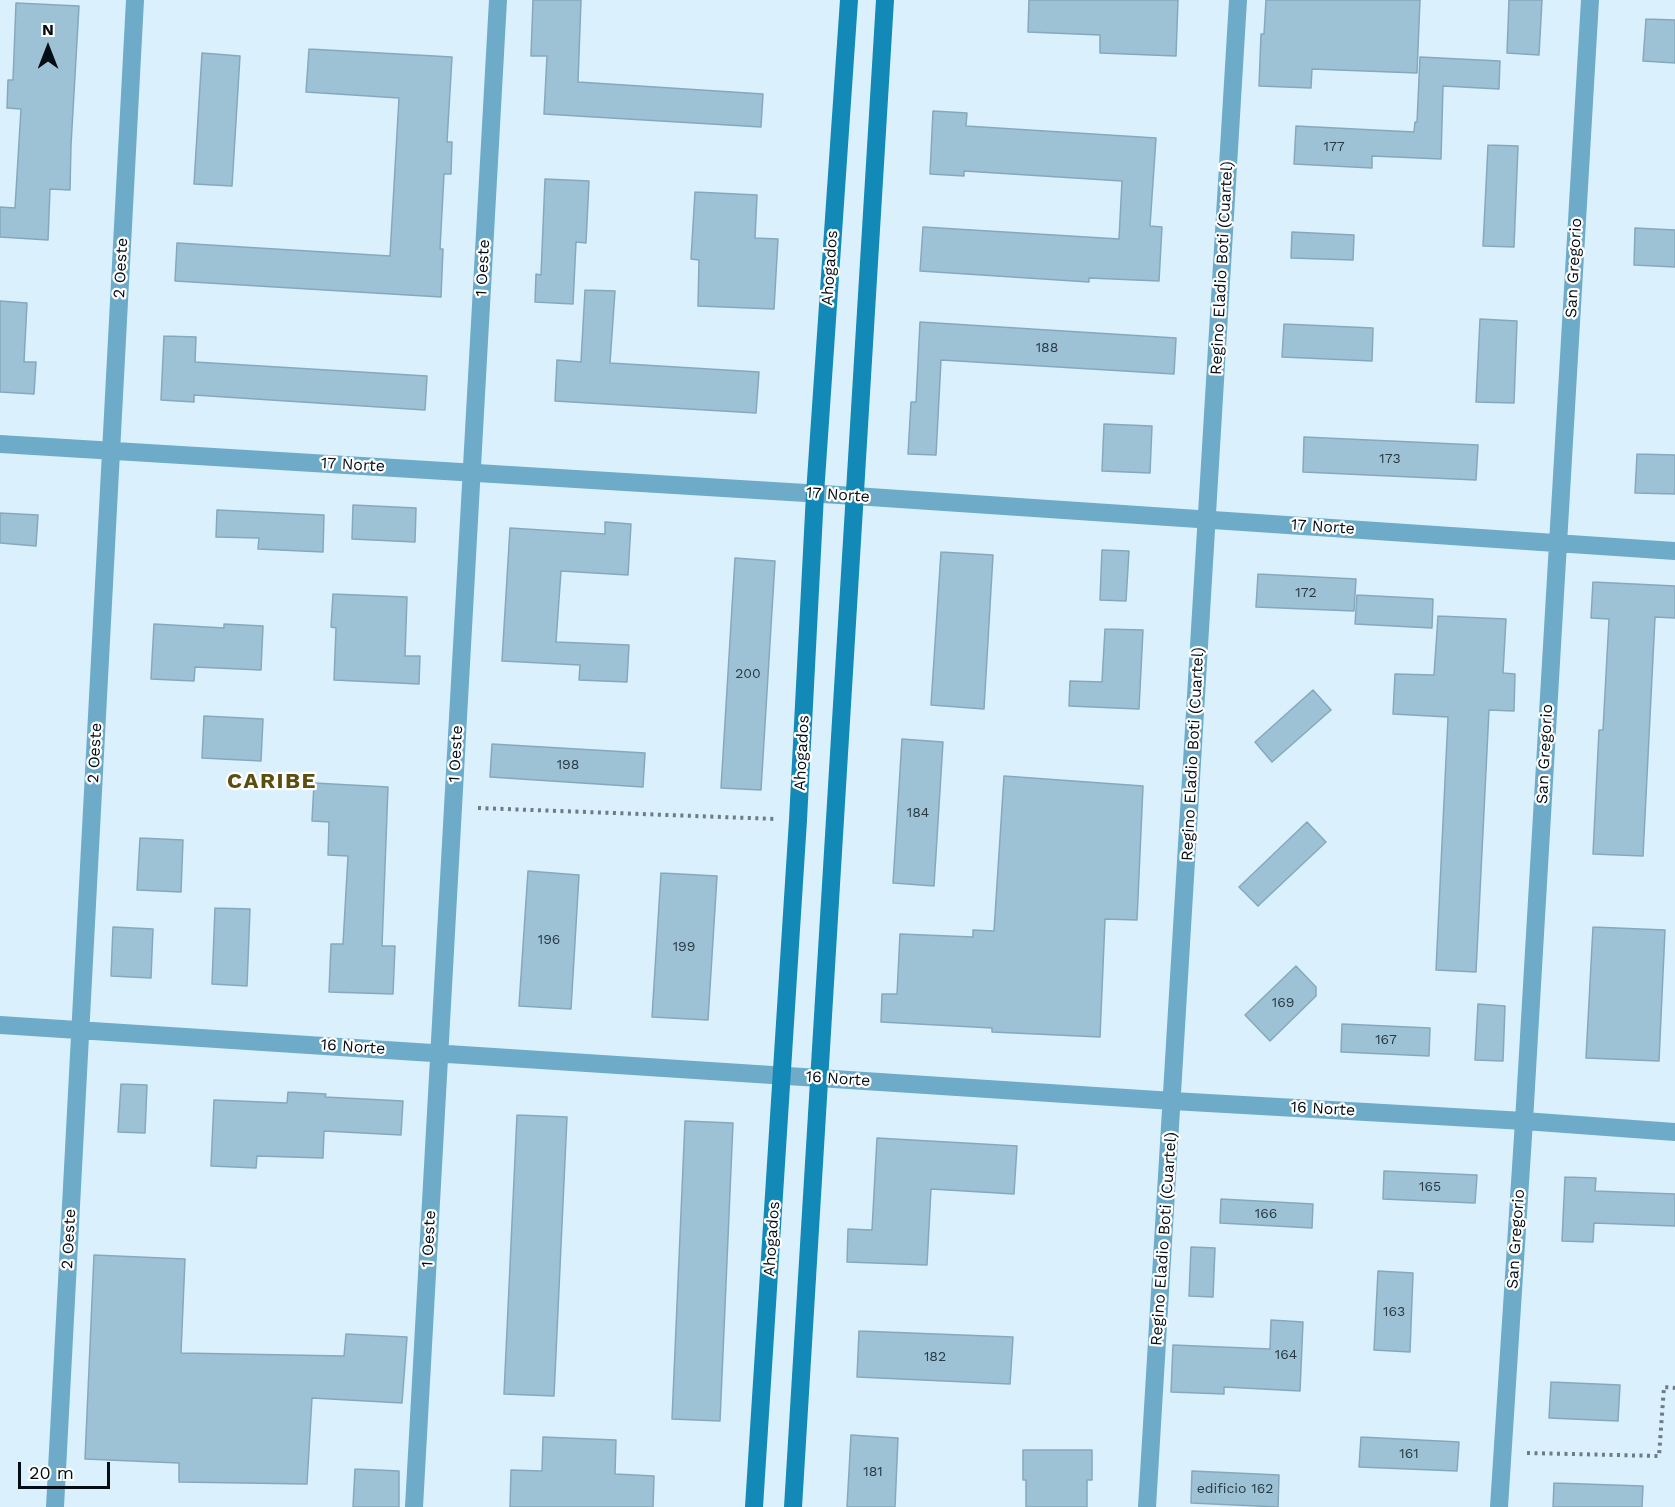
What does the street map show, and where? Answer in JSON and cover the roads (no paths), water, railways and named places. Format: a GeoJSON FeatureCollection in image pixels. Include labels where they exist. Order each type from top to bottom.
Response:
{"type":"FeatureCollection","features":[{"type":"Feature","properties":{"kind":"main road","name":"Ahogados"},"geometry":{"type":"LineString","coordinates":[[754,1507],[798,820],[815,494],[849,0]]}},
{"type":"Feature","properties":{"kind":"main road"},"geometry":{"type":"LineString","coordinates":[[793,1507],[885,0]]}},
{"type":"Feature","properties":{"kind":"street","name":"2 Oeste"},"geometry":{"type":"LineString","coordinates":[[56,1507],[135,0]]}},
{"type":"Feature","properties":{"kind":"street","name":"1 Oeste"},"geometry":{"type":"LineString","coordinates":[[414,1507],[498,0]]}},
{"type":"Feature","properties":{"kind":"street","name":"Regino Eladio Boti (Cuartel)"},"geometry":{"type":"LineString","coordinates":[[1147,1507],[1238,0]]}},
{"type":"Feature","properties":{"kind":"street","name":"San Gregorio"},"geometry":{"type":"LineString","coordinates":[[1499,1507],[1590,0]]}},
{"type":"Feature","properties":{"kind":"street","name":"17 Norte"},"geometry":{"type":"LineString","coordinates":[[0,444],[855,496],[1675,551]]}},
{"type":"Feature","properties":{"kind":"street","name":"16 Norte"},"geometry":{"type":"LineString","coordinates":[[0,1025],[1675,1132]]}},
{"type":"Feature","properties":{"kind":"district","name":"CARIBE"},"geometry":{"type":"Point","coordinates":[272,782]}}]}
